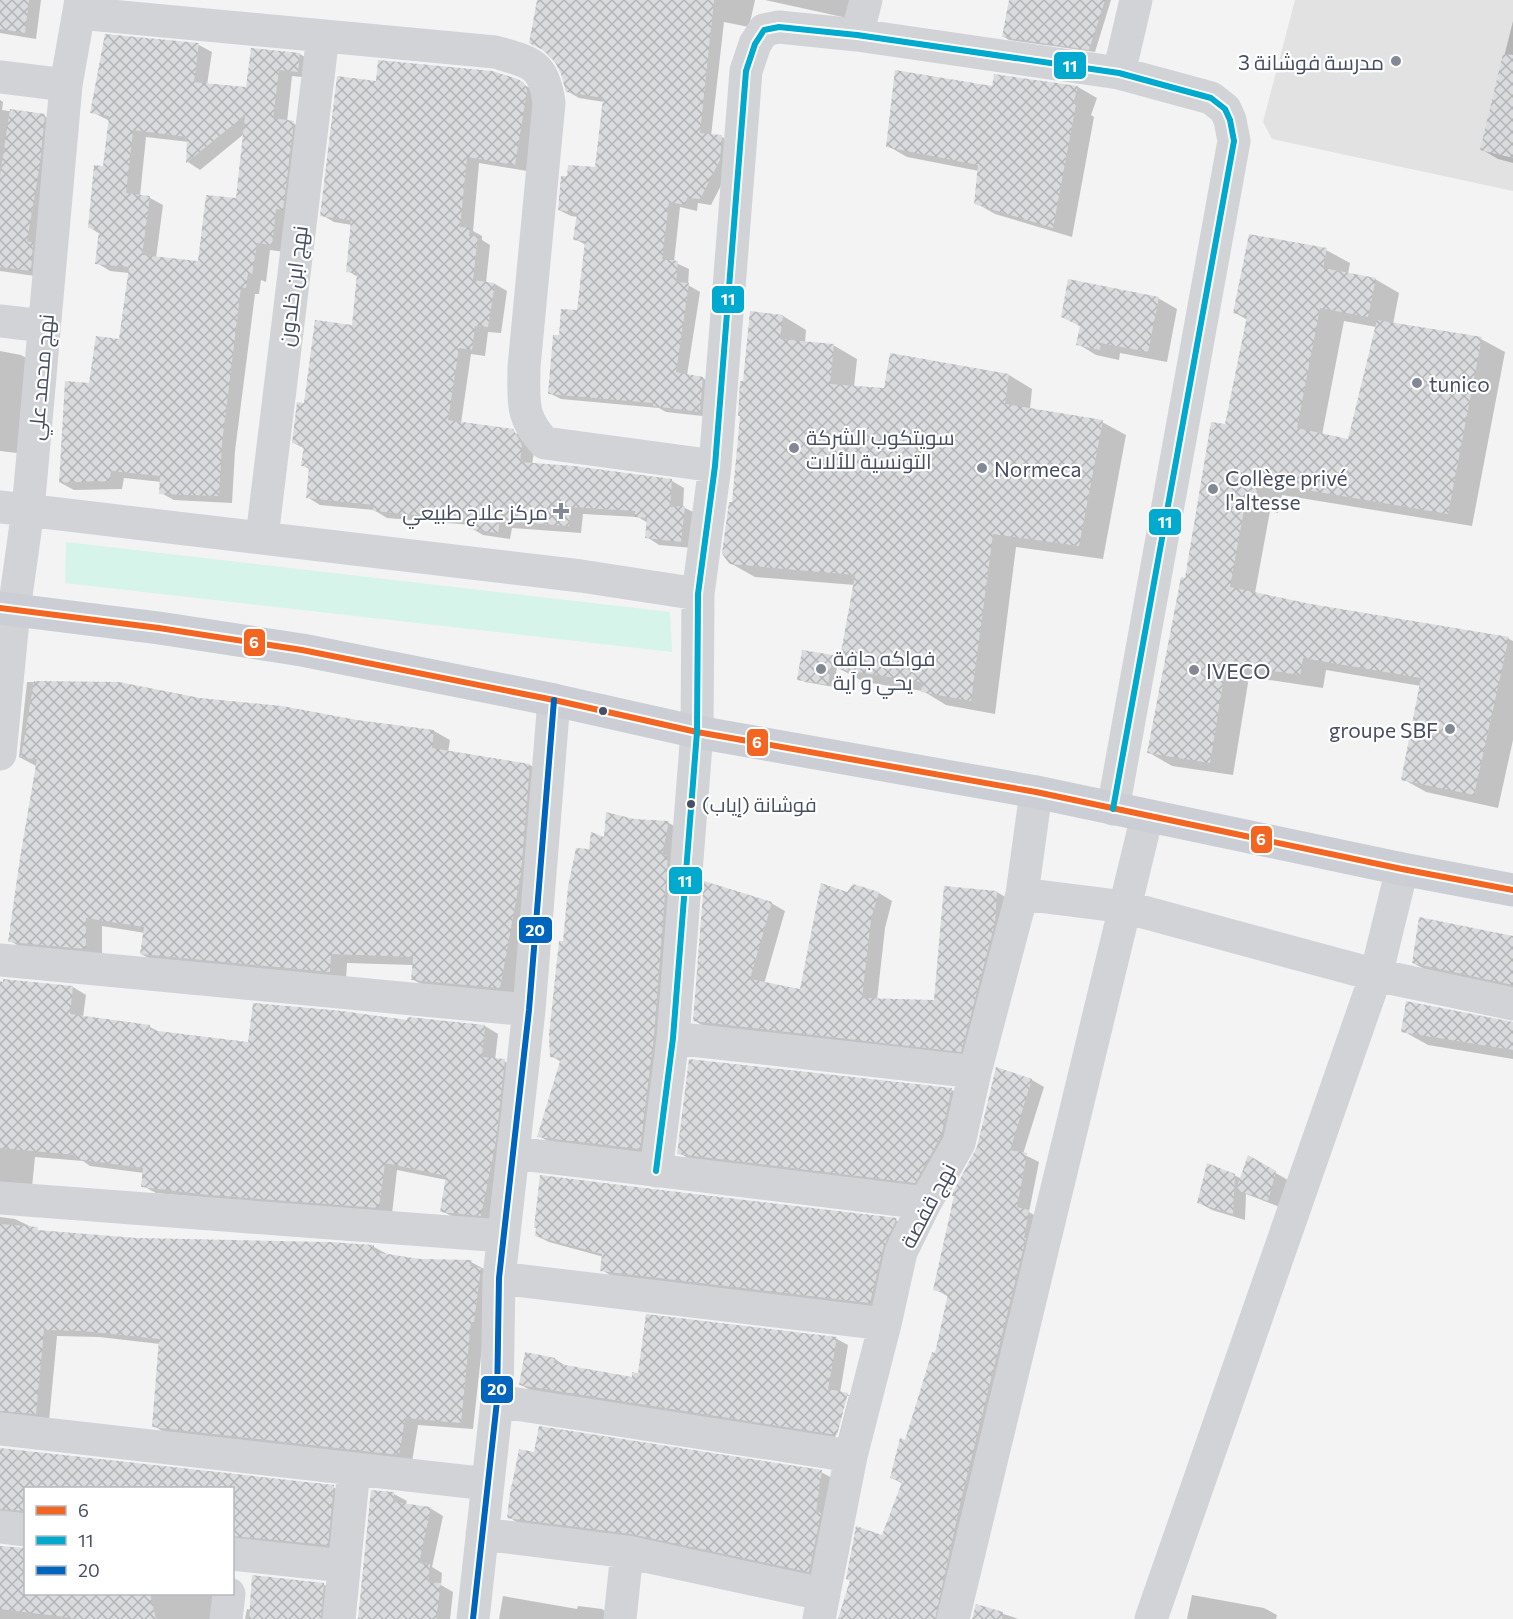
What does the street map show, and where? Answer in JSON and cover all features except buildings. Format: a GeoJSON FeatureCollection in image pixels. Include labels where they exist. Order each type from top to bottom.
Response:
{"type":"FeatureCollection","features":[{"type":"Feature","properties":{"kind":"main road"},"geometry":{"type":"LineString","coordinates":[[7,609],[159,628],[302,650],[554,700],[697,732],[1036,792],[1513,890]]}},
{"type":"Feature","properties":{"kind":"street"},"geometry":{"type":"LineString","coordinates":[[857,35],[866,0]]}},
{"type":"Feature","properties":{"kind":"street"},"geometry":{"type":"LineString","coordinates":[[1119,73],[1136,0]]}},
{"type":"Feature","properties":{"kind":"street"},"geometry":{"type":"LineString","coordinates":[[80,6],[322,36],[495,52],[530,62],[541,74],[547,87],[549,104],[524,367],[524,410],[532,430],[545,443],[715,466]]}},
{"type":"Feature","properties":{"kind":"street","name":"نهج محمد علي"},"geometry":{"type":"LineString","coordinates":[[0,754],[14,508],[44,326],[66,85],[80,6]]}},
{"type":"Feature","properties":{"kind":"street"},"geometry":{"type":"LineString","coordinates":[[656,1172],[673,1038],[697,732],[698,594],[715,466],[746,71],[754,44],[764,30],[779,27],[857,35],[1119,73],[1211,98],[1225,109],[1230,120],[1234,141],[1113,808]]}},
{"type":"Feature","properties":{"kind":"street","name":"نهج ابن خلدون"},"geometry":{"type":"LineString","coordinates":[[262,537],[322,36]]}},
{"type":"Feature","properties":{"kind":"street"},"geometry":{"type":"LineString","coordinates":[[0,77],[66,85]]}},
{"type":"Feature","properties":{"kind":"street"},"geometry":{"type":"LineString","coordinates":[[0,321],[44,326]]}},
{"type":"Feature","properties":{"kind":"street"},"geometry":{"type":"LineString","coordinates":[[14,508],[580,576],[698,594]]}},
{"type":"Feature","properties":{"kind":"street"},"geometry":{"type":"LineString","coordinates":[[473,1619],[497,1401],[499,1278],[529,1010],[554,700]]}},
{"type":"Feature","properties":{"kind":"street","name":"نهج قفصة"},"geometry":{"type":"LineString","coordinates":[[820,1606],[851,1456],[901,1252],[925,1203],[959,1143],[975,1072],[1022,894],[1036,792]]}},
{"type":"Feature","properties":{"kind":"street"},"geometry":{"type":"LineString","coordinates":[[953,1619],[1147,816]]}},
{"type":"Feature","properties":{"kind":"street"},"geometry":{"type":"LineString","coordinates":[[1151,1619],[1376,975],[1402,869]]}},
{"type":"Feature","properties":{"kind":"street"},"geometry":{"type":"LineString","coordinates":[[1022,894],[1125,907],[1376,975],[1513,1004]]}},
{"type":"Feature","properties":{"kind":"street"},"geometry":{"type":"LineString","coordinates":[[0,960],[529,1010]]}},
{"type":"Feature","properties":{"kind":"street"},"geometry":{"type":"LineString","coordinates":[[673,1038],[975,1072]]}},
{"type":"Feature","properties":{"kind":"street"},"geometry":{"type":"LineString","coordinates":[[514,1153],[925,1203]]}},
{"type":"Feature","properties":{"kind":"street"},"geometry":{"type":"LineString","coordinates":[[0,1198],[503,1236]]}},
{"type":"Feature","properties":{"kind":"street"},"geometry":{"type":"LineString","coordinates":[[499,1278],[885,1324]]}},
{"type":"Feature","properties":{"kind":"street"},"geometry":{"type":"LineString","coordinates":[[497,1401],[851,1456]]}},
{"type":"Feature","properties":{"kind":"street"},"geometry":{"type":"LineString","coordinates":[[0,1429],[488,1484]]}},
{"type":"Feature","properties":{"kind":"street"},"geometry":{"type":"LineString","coordinates":[[339,1619],[354,1469]]}},
{"type":"Feature","properties":{"kind":"street"},"geometry":{"type":"LineString","coordinates":[[0,1527],[24,1530]]}},
{"type":"Feature","properties":{"kind":"street"},"geometry":{"type":"LineString","coordinates":[[482,1534],[627,1552],[820,1606]]}},
{"type":"Feature","properties":{"kind":"street"},"geometry":{"type":"LineString","coordinates":[[620,1619],[627,1552]]}},
{"type":"Feature","properties":{"kind":"street"},"geometry":{"type":"LineString","coordinates":[[234,1554],[344,1566]]}},
{"type":"Feature","properties":{"kind":"street"},"geometry":{"type":"LineString","coordinates":[[226,1619],[229,1595]]}},
{"type":"Feature","properties":{"kind":"shaded area","name":"مدرسة فوشانة 3"},"geometry":{"type":"Polygon","coordinates":[[[1295,0],[1513,0],[1513,191],[1272,139],[1263,122],[1295,0]]]}},
{"type":"Feature","properties":{"kind":"green space"},"geometry":{"type":"Polygon","coordinates":[[[66,542],[670,612],[672,652],[65,583],[66,542]]]}},
{"type":"Feature","properties":{"kind":"transit line","name":"11"},"geometry":{"type":"LineString","coordinates":[[656,1171],[673,1038],[697,732],[698,594],[715,466],[746,71],[755,44],[764,30],[779,27],[857,35],[1119,73],[1211,98],[1225,109],[1230,120],[1234,141],[1113,809]]}},
{"type":"Feature","properties":{"kind":"transit line","name":"6"},"geometry":{"type":"LineString","coordinates":[[0,608],[159,628],[302,650],[554,700],[697,732],[1036,792],[1513,890]]}},
{"type":"Feature","properties":{"kind":"transit line","name":"20"},"geometry":{"type":"LineString","coordinates":[[473,1619],[497,1401],[499,1278],[529,1010],[554,700]]}},
{"type":"Feature","properties":{"kind":"place","name":"مدرسة فوشانة 3"},"geometry":{"type":"Point","coordinates":[1396,61]}},
{"type":"Feature","properties":{"kind":"place","name":"tunico"},"geometry":{"type":"Point","coordinates":[1417,383]}},
{"type":"Feature","properties":{"kind":"place","name":"سويتكوب الشركة التونسية للألات"},"geometry":{"type":"Point","coordinates":[794,448]}},
{"type":"Feature","properties":{"kind":"place","name":"Normeca"},"geometry":{"type":"Point","coordinates":[982,468]}},
{"type":"Feature","properties":{"kind":"place","name":"Collège privé l'altesse"},"geometry":{"type":"Point","coordinates":[1213,489]}},
{"type":"Feature","properties":{"kind":"place","name":"مركز علاج طبيعي"},"geometry":{"type":"Point","coordinates":[561,511]}},
{"type":"Feature","properties":{"kind":"place","name":"فواكه جافة يحي و آية"},"geometry":{"type":"Point","coordinates":[821,669]}},
{"type":"Feature","properties":{"kind":"place","name":"IVECO"},"geometry":{"type":"Point","coordinates":[1194,670]}},
{"type":"Feature","properties":{"kind":"place","name":"groupe SBF"},"geometry":{"type":"Point","coordinates":[1450,729]}},
{"type":"Feature","properties":{"kind":"place","name":"فوشانة (إياب)"},"geometry":{"type":"Point","coordinates":[691,804]}}]}
